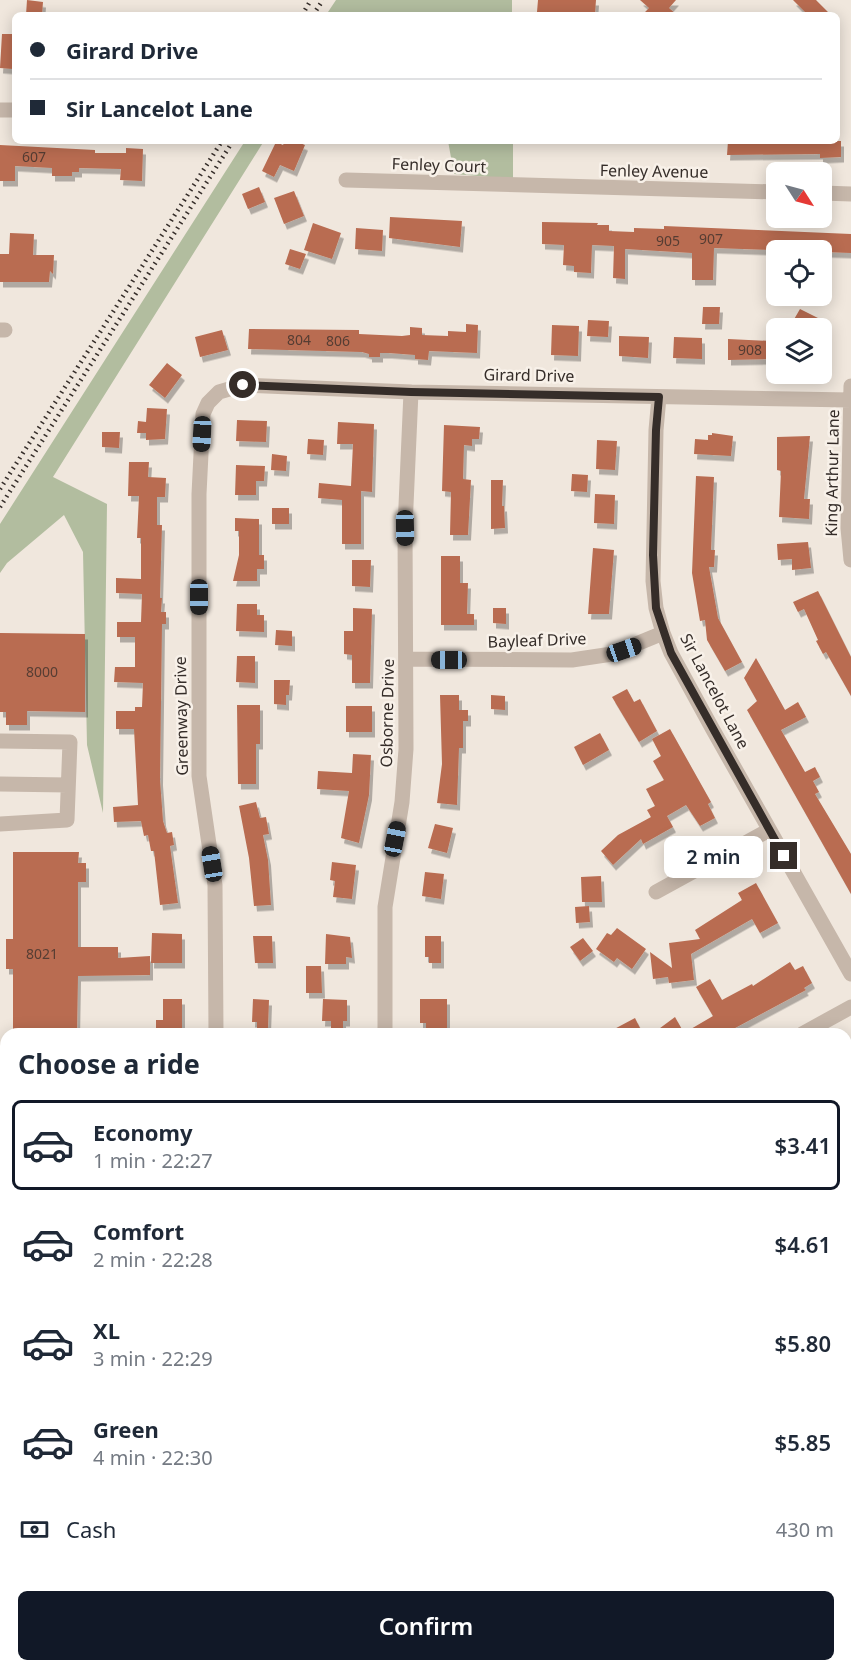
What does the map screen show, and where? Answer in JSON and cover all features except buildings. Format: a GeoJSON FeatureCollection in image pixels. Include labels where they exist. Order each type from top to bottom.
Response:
{"type":"FeatureCollection","features":[{"type":"Feature","properties":{"kind":"street","name":"Fenley Court"},"geometry":{"type":"LineString","coordinates":[[346,180],[531,186]]}},
{"type":"Feature","properties":{"kind":"street","name":"Fenley Avenue"},"geometry":{"type":"LineString","coordinates":[[531,186],[766,192]]}},
{"type":"Feature","properties":{"kind":"street"},"geometry":{"type":"LineString","coordinates":[[832,193],[851,194]]}},
{"type":"Feature","properties":{"kind":"street","name":"Girard Drive"},"geometry":{"type":"LineString","coordinates":[[210,400],[230,387],[243,385],[411,392],[851,400]]}},
{"type":"Feature","properties":{"kind":"street","name":"King Arthur Lane"},"geometry":{"type":"LineString","coordinates":[[851,386],[848,528],[851,560]]}},
{"type":"Feature","properties":{"kind":"street","name":"Osborne Drive"},"geometry":{"type":"LineString","coordinates":[[385,1028],[385,907],[402,802],[407,659],[405,528],[411,392]]}},
{"type":"Feature","properties":{"kind":"street","name":"Sir Lancelot Lane"},"geometry":{"type":"LineString","coordinates":[[659,397],[656,430],[653,581],[656,608],[663,633],[671,653],[851,974]]}},
{"type":"Feature","properties":{"kind":"street","name":"Greenway Drive"},"geometry":{"type":"LineString","coordinates":[[210,400],[203,414],[199,494],[198,690],[199,776],[217,910],[216,1028]]}},
{"type":"Feature","properties":{"kind":"street","name":"Bayleaf Drive"},"geometry":{"type":"LineString","coordinates":[[407,659],[572,660],[612,654],[663,633]]}},
{"type":"Feature","properties":{"kind":"street"},"geometry":{"type":"LineString","coordinates":[[0,741],[70,742],[67,820],[0,824]]}},
{"type":"Feature","properties":{"kind":"street"},"geometry":{"type":"LineString","coordinates":[[0,784],[68,785]]}},
{"type":"Feature","properties":{"kind":"street"},"geometry":{"type":"LineString","coordinates":[[656,892],[769,830]]}},
{"type":"Feature","properties":{"kind":"street"},"geometry":{"type":"LineString","coordinates":[[813,1028],[851,1007]]}},
{"type":"Feature","properties":{"kind":"green space"},"geometry":{"type":"Polygon","coordinates":[[[336,0],[512,0],[512,12],[328,12],[336,0]]]}},
{"type":"Feature","properties":{"kind":"green space"},"geometry":{"type":"Polygon","coordinates":[[[243,144],[262,144],[53,477],[107,504],[103,813],[87,745],[83,552],[64,515],[7,563],[0,573],[0,524],[243,144]]]}},
{"type":"Feature","properties":{"kind":"green space"},"geometry":{"type":"Polygon","coordinates":[[[449,144],[513,144],[513,179],[454,174],[449,144]]]}},
{"type":"Feature","properties":{"kind":"railway"},"geometry":{"type":"LineString","coordinates":[[304,12],[311,0]]}},
{"type":"Feature","properties":{"kind":"railway"},"geometry":{"type":"LineString","coordinates":[[315,12],[323,0]]}},
{"type":"Feature","properties":{"kind":"railway"},"geometry":{"type":"LineString","coordinates":[[0,489],[220,144]]}},
{"type":"Feature","properties":{"kind":"railway"},"geometry":{"type":"LineString","coordinates":[[0,507],[231,144]]}},
{"type":"Feature","properties":{"kind":"route"},"geometry":{"type":"LineString","coordinates":[[243,385],[411,392],[559,393],[659,397],[653,555],[656,608],[671,653],[784,856]]}}]}
